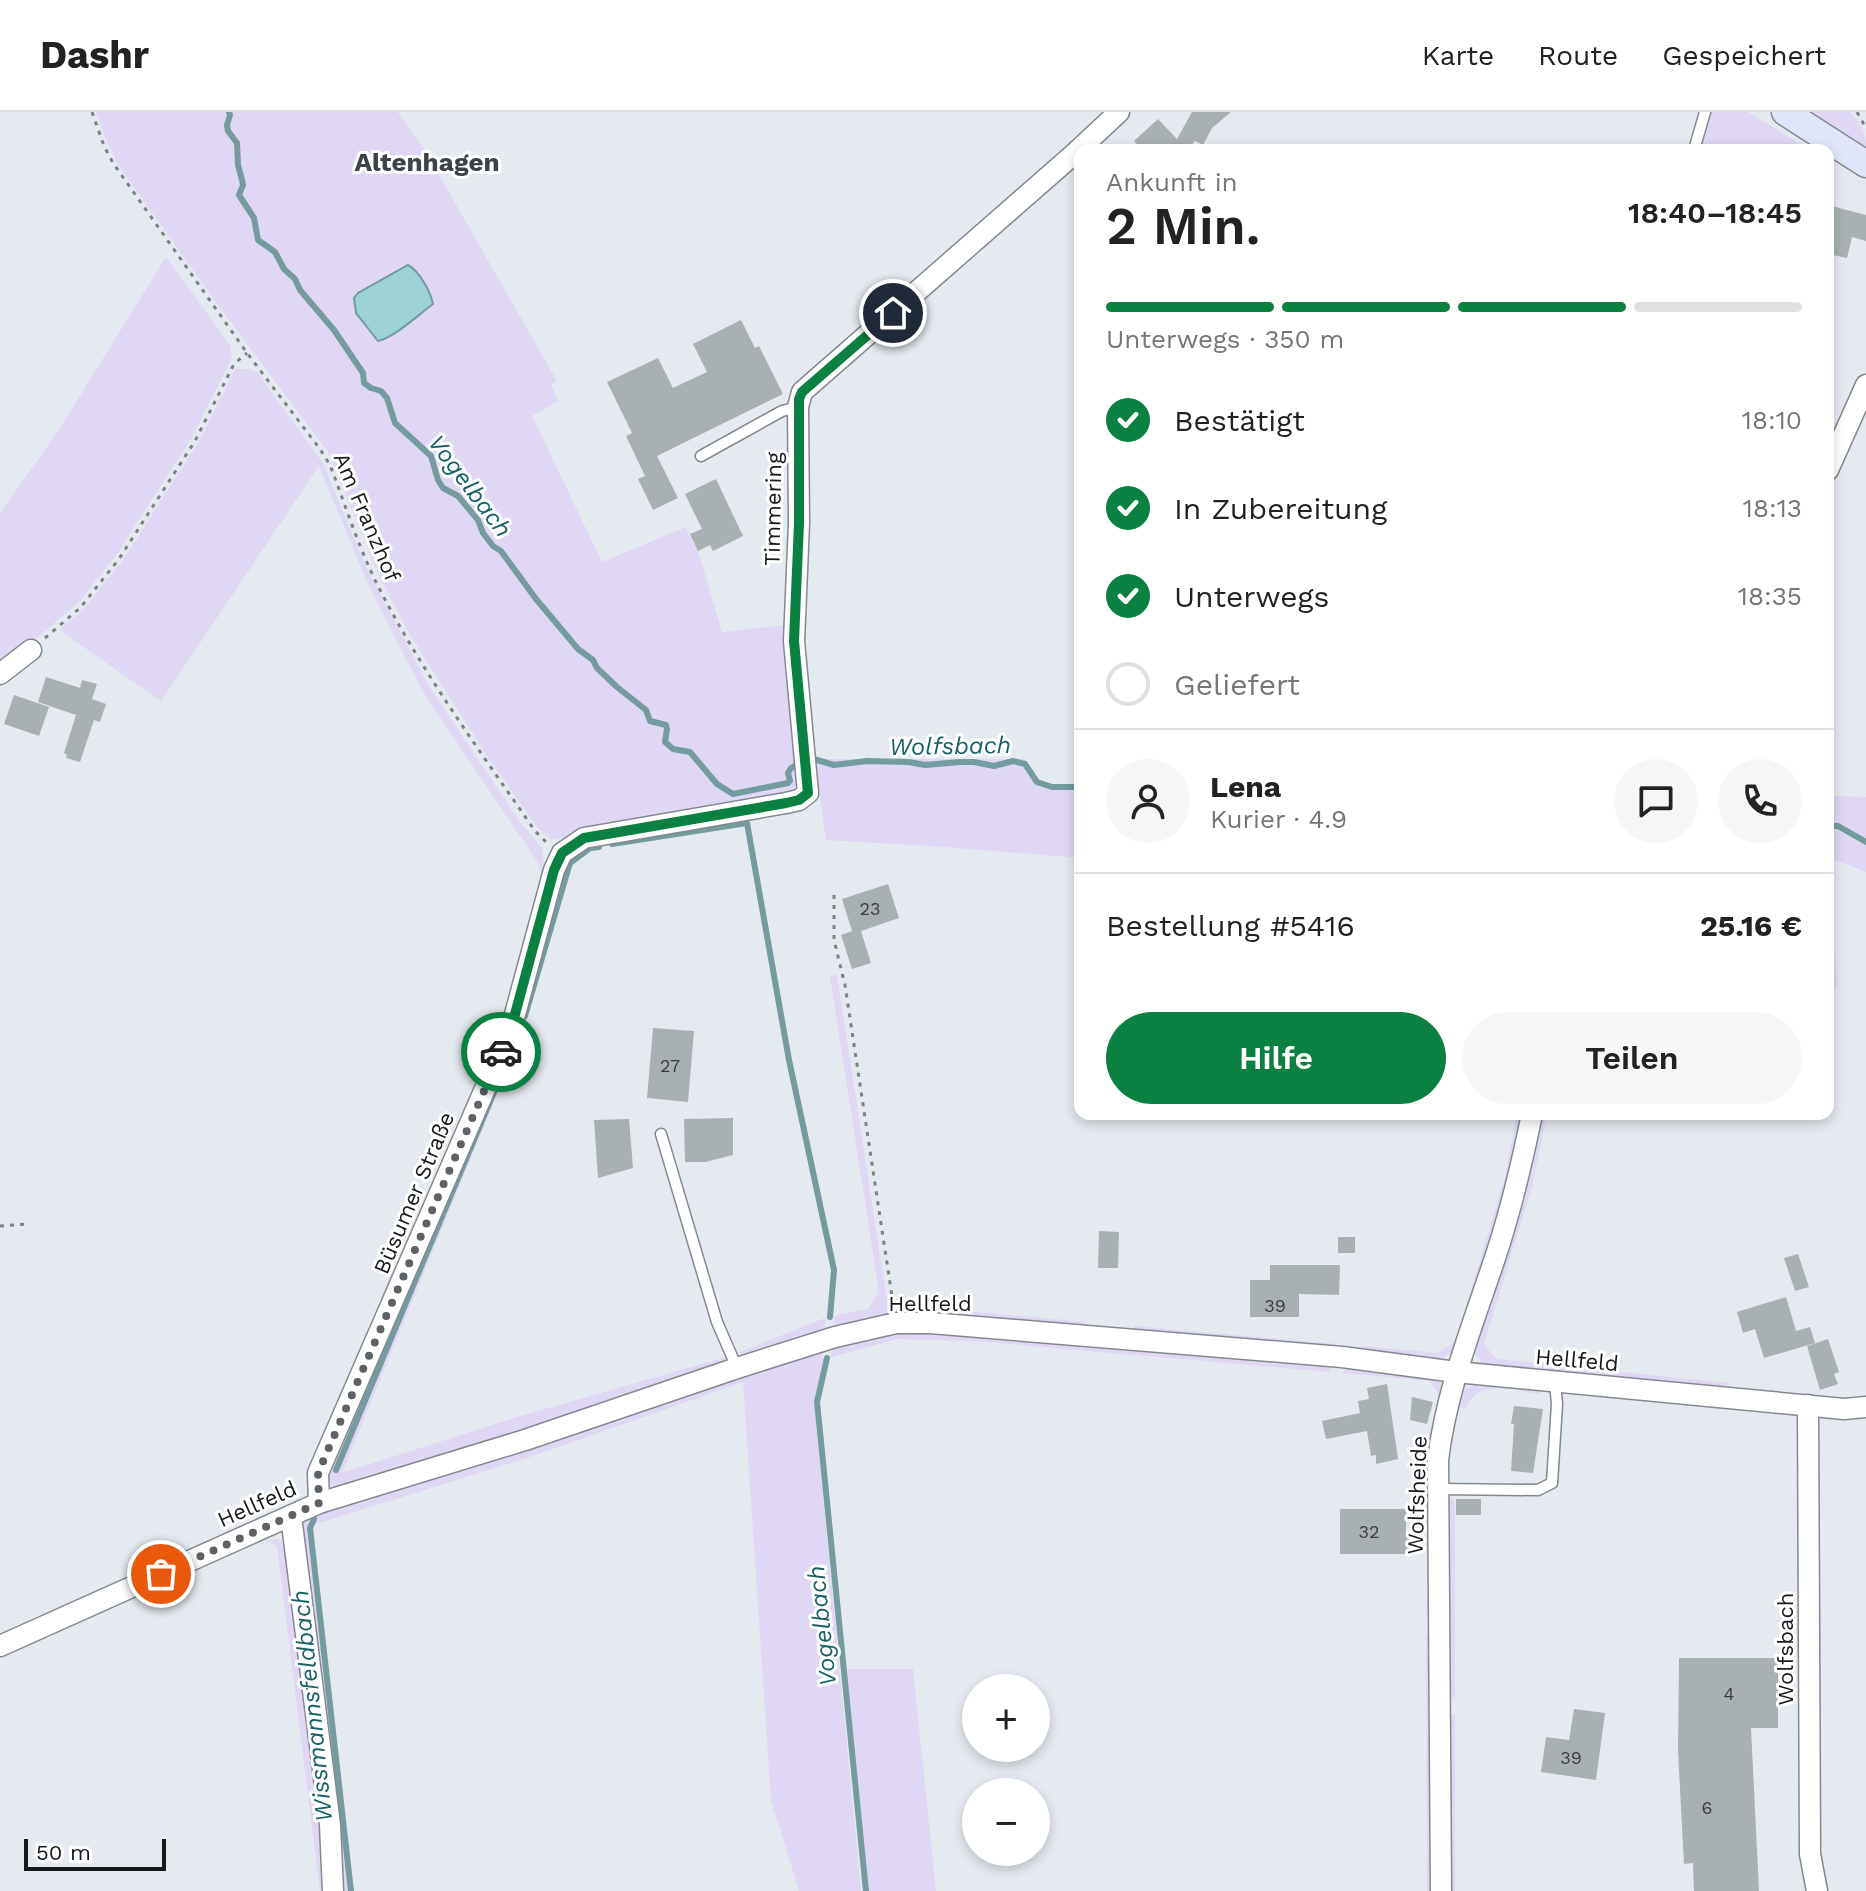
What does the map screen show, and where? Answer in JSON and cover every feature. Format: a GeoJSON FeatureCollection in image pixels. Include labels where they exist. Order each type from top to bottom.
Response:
{"type":"FeatureCollection","features":[{"type":"Feature","properties":{"kind":"main road"},"geometry":{"type":"LineString","coordinates":[[1785,112],[1866,164]]}},
{"type":"Feature","properties":{"kind":"street"},"geometry":{"type":"LineString","coordinates":[[1085,144],[1119,112]]}},
{"type":"Feature","properties":{"kind":"street"},"geometry":{"type":"LineString","coordinates":[[798,407],[802,392],[1074,154]]}},
{"type":"Feature","properties":{"kind":"street"},"geometry":{"type":"LineString","coordinates":[[1834,457],[1866,385]]}},
{"type":"Feature","properties":{"kind":"street","name":"Timmering"},"geometry":{"type":"LineString","coordinates":[[562,853],[584,838],[786,803],[799,800],[808,793],[794,641],[799,523],[798,407]]}},
{"type":"Feature","properties":{"kind":"street"},"geometry":{"type":"LineString","coordinates":[[0,674],[31,650]]}},
{"type":"Feature","properties":{"kind":"street","name":"Büsumer Straße"},"geometry":{"type":"LineString","coordinates":[[319,1503],[318,1473],[511,1029],[554,870],[562,853]]}},
{"type":"Feature","properties":{"kind":"street","name":"Wolfsheide"},"geometry":{"type":"LineString","coordinates":[[1441,1891],[1440,1439],[1456,1372],[1517,1186],[1531,1120]]}},
{"type":"Feature","properties":{"kind":"street","name":"Hellfeld"},"geometry":{"type":"LineString","coordinates":[[0,1646],[319,1503],[525,1440],[835,1337],[896,1323],[930,1323],[1342,1357],[1555,1382],[1844,1409],[1866,1407]]}},
{"type":"Feature","properties":{"kind":"street","name":"Wolfsbach"},"geometry":{"type":"LineString","coordinates":[[1808,1405],[1810,1854],[1817,1891]]}},
{"type":"Feature","properties":{"kind":"street"},"geometry":{"type":"LineString","coordinates":[[291,1516],[330,1825],[333,1891]]}},
{"type":"Feature","properties":{"kind":"lane"},"geometry":{"type":"LineString","coordinates":[[1696,144],[1705,112]]}},
{"type":"Feature","properties":{"kind":"lane"},"geometry":{"type":"LineString","coordinates":[[701,456],[782,411],[798,407]]}},
{"type":"Feature","properties":{"kind":"lane"},"geometry":{"type":"LineString","coordinates":[[661,1134],[717,1322],[737,1368]]}},
{"type":"Feature","properties":{"kind":"lane"},"geometry":{"type":"LineString","coordinates":[[1438,1489],[1538,1490],[1552,1483],[1557,1404],[1555,1382]]}},
{"type":"Feature","properties":{"kind":"path","name":"Am Franzhof"},"geometry":{"type":"LineString","coordinates":[[92,112],[113,163],[330,465],[377,583],[434,684],[535,831],[562,853]]}},
{"type":"Feature","properties":{"kind":"path"},"geometry":{"type":"LineString","coordinates":[[1857,112],[1866,128]]}},
{"type":"Feature","properties":{"kind":"path"},"geometry":{"type":"LineString","coordinates":[[31,650],[80,608],[119,559],[195,441],[234,364],[247,353]]}},
{"type":"Feature","properties":{"kind":"path"},"geometry":{"type":"LineString","coordinates":[[834,895],[834,940],[845,985],[896,1323]]}},
{"type":"Feature","properties":{"kind":"path"},"geometry":{"type":"LineString","coordinates":[[0,1226],[29,1224]]}},
{"type":"Feature","properties":{"kind":"shaded area"},"geometry":{"type":"Polygon","coordinates":[[[96,112],[398,112],[426,152],[557,381],[551,384],[558,401],[532,416],[602,562],[686,527],[698,551],[722,632],[785,625],[801,775],[788,796],[551,840],[536,826],[410,635],[379,576],[328,452],[118,165],[96,112]],[[408,265],[358,293],[354,306],[378,341],[424,311],[408,265]]]}},
{"type":"Feature","properties":{"kind":"shaded area"},"geometry":{"type":"Polygon","coordinates":[[[1707,112],[1748,112],[1800,144],[1699,144],[1707,112]]]}},
{"type":"Feature","properties":{"kind":"shaded area"},"geometry":{"type":"Polygon","coordinates":[[[1812,112],[1850,112],[1862,128],[1866,146],[1812,112]]]}},
{"type":"Feature","properties":{"kind":"shaded area"},"geometry":{"type":"Polygon","coordinates":[[[166,257],[230,345],[232,358],[191,439],[117,554],[80,601],[0,670],[0,513],[57,433],[166,257]]]}},
{"type":"Feature","properties":{"kind":"shaded area"},"geometry":{"type":"Polygon","coordinates":[[[235,369],[257,372],[323,463],[367,569],[429,686],[520,822],[542,848],[542,884],[539,864],[424,694],[368,584],[319,466],[161,701],[59,630],[84,609],[125,557],[199,441],[235,369]]]}},
{"type":"Feature","properties":{"kind":"shaded area"},"geometry":{"type":"Polygon","coordinates":[[[815,759],[1025,759],[1043,786],[1074,785],[1074,858],[826,840],[815,759]]]}},
{"type":"Feature","properties":{"kind":"shaded area"},"geometry":{"type":"Polygon","coordinates":[[[1834,796],[1866,797],[1866,872],[1834,861],[1834,796]]]}},
{"type":"Feature","properties":{"kind":"shaded area"},"geometry":{"type":"Polygon","coordinates":[[[1834,945],[1837,986],[1834,987],[1834,945]]]}},
{"type":"Feature","properties":{"kind":"shaded area"},"geometry":{"type":"Polygon","coordinates":[[[837,975],[889,1314],[834,1331],[834,1316],[868,1309],[879,1292],[830,976],[837,975]]]}},
{"type":"Feature","properties":{"kind":"shaded area"},"geometry":{"type":"Polygon","coordinates":[[[518,1043],[342,1473],[517,1417],[726,1357],[725,1361],[716,1368],[347,1488],[333,1487],[326,1478],[434,1226],[518,1043]]]}},
{"type":"Feature","properties":{"kind":"shaded area"},"geometry":{"type":"Polygon","coordinates":[[[1516,1120],[1524,1120],[1510,1183],[1460,1346],[1443,1358],[1433,1360],[1363,1352],[1362,1346],[1438,1353],[1456,1341],[1504,1180],[1516,1120]]]}},
{"type":"Feature","properties":{"kind":"shaded area"},"geometry":{"type":"Polygon","coordinates":[[[1536,1120],[1546,1120],[1532,1187],[1484,1344],[1496,1359],[1728,1383],[1726,1393],[1486,1368],[1475,1354],[1475,1341],[1536,1120]]]}},
{"type":"Feature","properties":{"kind":"shaded area"},"geometry":{"type":"Polygon","coordinates":[[[912,1304],[1087,1322],[1076,1329],[934,1316],[912,1304]]]}},
{"type":"Feature","properties":{"kind":"shaded area"},"geometry":{"type":"Polygon","coordinates":[[[825,1318],[825,1334],[744,1357],[740,1352],[825,1318]]]}},
{"type":"Feature","properties":{"kind":"shaded area"},"geometry":{"type":"Polygon","coordinates":[[[1134,1326],[1337,1344],[1333,1349],[1134,1333],[1134,1326]]]}},
{"type":"Feature","properties":{"kind":"shaded area"},"geometry":{"type":"Polygon","coordinates":[[[912,1330],[1330,1364],[1331,1372],[974,1341],[897,1339],[831,1357],[833,1345],[888,1332],[912,1330]]]}},
{"type":"Feature","properties":{"kind":"shaded area"},"geometry":{"type":"Polygon","coordinates":[[[822,1347],[823,1360],[814,1403],[861,1891],[799,1891],[771,1800],[743,1382],[530,1457],[316,1524],[313,1531],[352,1889],[341,1891],[297,1533],[307,1517],[822,1347]]]}},
{"type":"Feature","properties":{"kind":"shaded area"},"geometry":{"type":"Polygon","coordinates":[[[1349,1365],[1433,1374],[1443,1384],[1445,1395],[1436,1434],[1429,1436],[1439,1395],[1430,1381],[1342,1373],[1349,1365]]]}},
{"type":"Feature","properties":{"kind":"shaded area"},"geometry":{"type":"Polygon","coordinates":[[[1486,1380],[1539,1386],[1541,1394],[1488,1389],[1471,1399],[1466,1409],[1457,1406],[1467,1388],[1486,1380]]]}},
{"type":"Feature","properties":{"kind":"shaded area"},"geometry":{"type":"Polygon","coordinates":[[[1454,1499],[1455,1698],[1449,1695],[1444,1501],[1454,1499]]]}},
{"type":"Feature","properties":{"kind":"shaded area"},"geometry":{"type":"Polygon","coordinates":[[[278,1539],[285,1548],[328,1891],[320,1891],[277,1546],[265,1540],[278,1539]]]}},
{"type":"Feature","properties":{"kind":"shaded area"},"geometry":{"type":"Polygon","coordinates":[[[1433,1635],[1436,1891],[1427,1891],[1426,1636],[1433,1635]]]}},
{"type":"Feature","properties":{"kind":"shaded area"},"geometry":{"type":"Polygon","coordinates":[[[847,1669],[913,1669],[936,1891],[869,1891],[847,1669]]]}},
{"type":"Feature","properties":{"kind":"shaded area"},"geometry":{"type":"Polygon","coordinates":[[[1455,1713],[1455,1891],[1448,1891],[1446,1716],[1455,1713]]]}},
{"type":"Feature","properties":{"kind":"water"},"geometry":{"type":"Polygon","coordinates":[[[408,265],[424,282],[433,304],[399,330],[378,341],[356,313],[354,298],[408,265]]]}},
{"type":"Feature","properties":{"kind":"building"},"geometry":{"type":"Polygon","coordinates":[[[1192,112],[1231,112],[1212,128],[1204,144],[1195,141],[1192,144],[1137,144],[1134,141],[1158,119],[1177,139],[1192,112]]]}},
{"type":"Feature","properties":{"kind":"building"},"geometry":{"type":"Polygon","coordinates":[[[1834,207],[1866,215],[1866,241],[1852,237],[1847,258],[1834,255],[1834,207]]]}},
{"type":"Feature","properties":{"kind":"building"},"geometry":{"type":"Polygon","coordinates":[[[741,320],[755,348],[759,346],[783,394],[657,456],[678,498],[653,510],[638,479],[645,476],[626,436],[632,433],[607,382],[658,358],[673,388],[707,372],[693,344],[741,320]]]}},
{"type":"Feature","properties":{"kind":"building"},"geometry":{"type":"Polygon","coordinates":[[[716,479],[743,536],[713,551],[710,545],[698,551],[690,534],[702,529],[685,494],[716,479]]]}},
{"type":"Feature","properties":{"kind":"building"},"geometry":{"type":"Polygon","coordinates":[[[46,677],[80,688],[82,680],[97,684],[92,699],[106,704],[100,722],[94,720],[80,762],[66,758],[64,753],[76,715],[38,702],[46,677]]]}},
{"type":"Feature","properties":{"kind":"building"},"geometry":{"type":"Polygon","coordinates":[[[14,695],[49,707],[39,736],[4,724],[14,695]]]}},
{"type":"Feature","properties":{"kind":"building"},"geometry":{"type":"Polygon","coordinates":[[[888,884],[899,918],[861,931],[871,963],[852,969],[841,935],[852,931],[842,899],[888,884]]]}},
{"type":"Feature","properties":{"kind":"building"},"geometry":{"type":"Polygon","coordinates":[[[653,1028],[694,1031],[688,1102],[647,1098],[653,1028]]]}},
{"type":"Feature","properties":{"kind":"building"},"geometry":{"type":"Polygon","coordinates":[[[733,1118],[733,1155],[705,1162],[685,1162],[684,1119],[733,1118]]]}},
{"type":"Feature","properties":{"kind":"building"},"geometry":{"type":"Polygon","coordinates":[[[629,1119],[633,1168],[598,1178],[594,1120],[629,1119]]]}},
{"type":"Feature","properties":{"kind":"building"},"geometry":{"type":"Polygon","coordinates":[[[1099,1231],[1119,1232],[1118,1268],[1098,1268],[1099,1231]]]}},
{"type":"Feature","properties":{"kind":"building"},"geometry":{"type":"Polygon","coordinates":[[[1338,1237],[1355,1237],[1355,1253],[1338,1253],[1338,1237]]]}},
{"type":"Feature","properties":{"kind":"building"},"geometry":{"type":"Polygon","coordinates":[[[1798,1254],[1809,1287],[1795,1291],[1784,1258],[1798,1254]]]}},
{"type":"Feature","properties":{"kind":"building"},"geometry":{"type":"Polygon","coordinates":[[[1270,1265],[1340,1265],[1339,1295],[1299,1294],[1299,1317],[1250,1317],[1250,1280],[1270,1280],[1270,1265]]]}},
{"type":"Feature","properties":{"kind":"building"},"geometry":{"type":"Polygon","coordinates":[[[1786,1297],[1796,1331],[1810,1327],[1815,1343],[1764,1358],[1755,1329],[1743,1333],[1737,1312],[1786,1297]]]}},
{"type":"Feature","properties":{"kind":"building"},"geometry":{"type":"Polygon","coordinates":[[[1828,1339],[1839,1372],[1834,1374],[1838,1384],[1820,1390],[1807,1346],[1828,1339]]]}},
{"type":"Feature","properties":{"kind":"building"},"geometry":{"type":"Polygon","coordinates":[[[1387,1384],[1398,1459],[1376,1464],[1376,1455],[1371,1456],[1367,1431],[1326,1439],[1322,1421],[1360,1413],[1358,1401],[1369,1399],[1367,1388],[1387,1384]]]}},
{"type":"Feature","properties":{"kind":"building"},"geometry":{"type":"Polygon","coordinates":[[[1412,1397],[1433,1402],[1427,1424],[1410,1420],[1412,1397]]]}},
{"type":"Feature","properties":{"kind":"building"},"geometry":{"type":"Polygon","coordinates":[[[1514,1406],[1543,1409],[1533,1473],[1511,1471],[1514,1406]]]}},
{"type":"Feature","properties":{"kind":"building"},"geometry":{"type":"Polygon","coordinates":[[[1456,1499],[1481,1499],[1481,1515],[1456,1515],[1456,1499]]]}},
{"type":"Feature","properties":{"kind":"building"},"geometry":{"type":"Polygon","coordinates":[[[1340,1509],[1406,1509],[1409,1554],[1340,1554],[1340,1509]]]}},
{"type":"Feature","properties":{"kind":"building"},"geometry":{"type":"Polygon","coordinates":[[[1679,1658],[1778,1658],[1778,1728],[1751,1728],[1759,1891],[1694,1891],[1693,1863],[1684,1864],[1678,1751],[1679,1658]]]}},
{"type":"Feature","properties":{"kind":"building"},"geometry":{"type":"Polygon","coordinates":[[[1574,1709],[1605,1713],[1596,1780],[1541,1772],[1546,1737],[1569,1740],[1574,1709]]]}},
{"type":"Feature","properties":{"kind":"waterway","name":"Vogelbach"},"geometry":{"type":"LineString","coordinates":[[229,112],[228,131],[237,143],[243,185],[239,195],[254,218],[258,240],[275,252],[284,269],[334,330],[363,373],[364,383],[381,391],[387,398],[395,423],[431,456],[443,488],[458,496],[478,520],[493,546],[501,551],[578,649],[646,710],[650,721],[666,725],[665,742],[673,749],[690,752],[717,784],[733,794],[788,783],[788,773],[798,764]]}},
{"type":"Feature","properties":{"kind":"waterway","name":"Wolfsbach"},"geometry":{"type":"LineString","coordinates":[[810,758],[834,765],[867,761],[925,765],[974,762],[994,766],[1013,761],[1025,764],[1037,782],[1052,787],[1074,787]]}},
{"type":"Feature","properties":{"kind":"waterway","name":"Vogelbach"},"geometry":{"type":"LineString","coordinates":[[612,844],[747,823],[789,1060],[834,1270],[830,1317]]}},
{"type":"Feature","properties":{"kind":"waterway","name":"Wolfsbach"},"geometry":{"type":"LineString","coordinates":[[1834,826],[1866,842]]}},
{"type":"Feature","properties":{"kind":"waterway","name":"Wissmannsfeldbach"},"geometry":{"type":"LineString","coordinates":[[525,1016],[570,863],[590,848],[599,847]]}},
{"type":"Feature","properties":{"kind":"waterway","name":"Wissmannsfeldbach"},"geometry":{"type":"LineString","coordinates":[[336,1470],[520,1030]]}},
{"type":"Feature","properties":{"kind":"waterway","name":"Vogelbach"},"geometry":{"type":"LineString","coordinates":[[827,1358],[817,1402],[866,1891]]}},
{"type":"Feature","properties":{"kind":"waterway","name":"Wissmannsfeldbach"},"geometry":{"type":"LineString","coordinates":[[314,1519],[310,1528],[351,1891]]}},
{"type":"Feature","properties":{"kind":"way so far"},"geometry":{"type":"LineString","coordinates":[[161,1574],[319,1503],[318,1473],[501,1052]]}},
{"type":"Feature","properties":{"kind":"district","name":"Altenhagen"},"geometry":{"type":"Point","coordinates":[427,162]}},
{"type":"Feature","properties":{"kind":"route"},"geometry":{"type":"LineString","coordinates":[[501,1052],[511,1029],[554,870],[562,853],[584,838],[786,803],[799,800],[808,793],[794,641],[799,523],[799,399],[802,392],[893,313]]}}]}
